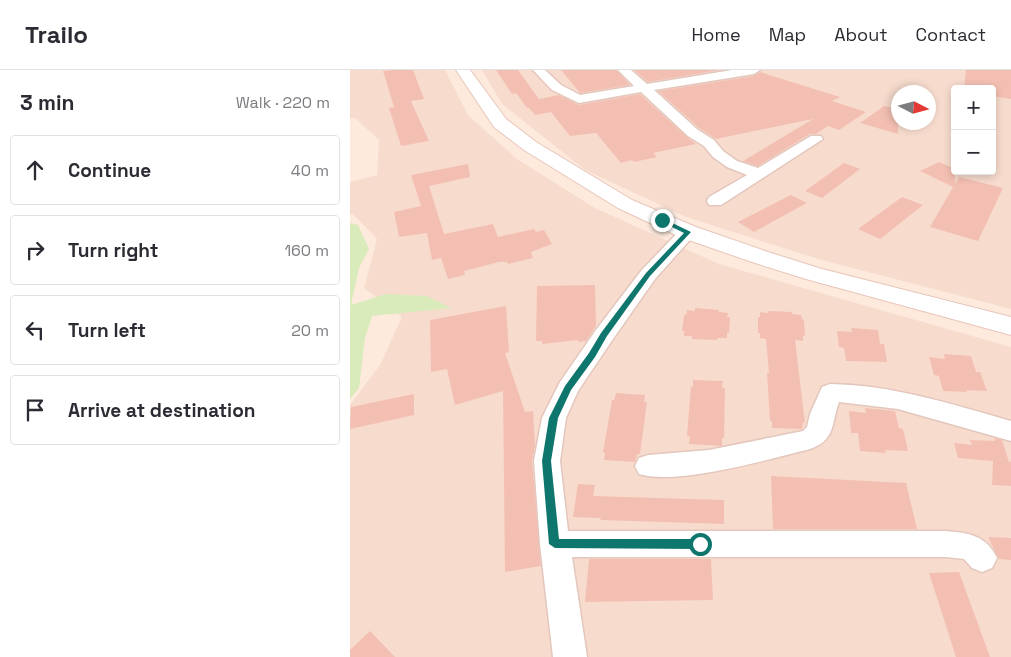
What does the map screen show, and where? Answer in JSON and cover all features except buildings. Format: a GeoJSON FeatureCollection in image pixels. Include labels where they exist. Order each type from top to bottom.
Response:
{"type":"FeatureCollection","features":[{"type":"Feature","properties":{"kind":"main road"},"geometry":{"type":"LineString","coordinates":[[463,70],[500,123],[530,146],[625,204],[688,232],[814,274],[1011,326]]}},
{"type":"Feature","properties":{"kind":"street"},"geometry":{"type":"LineString","coordinates":[[539,70],[550,84],[567,95],[579,99],[754,70]]}},
{"type":"Feature","properties":{"kind":"street"},"geometry":{"type":"LineString","coordinates":[[624,70],[709,143],[718,154],[732,164],[759,174]]}},
{"type":"Feature","properties":{"kind":"street"},"geometry":{"type":"LineString","coordinates":[[714,201],[816,139]]}},
{"type":"Feature","properties":{"kind":"street"},"geometry":{"type":"LineString","coordinates":[[570,657],[555,544],[547,461],[554,418],[568,388],[604,335],[648,275],[688,232]]}},
{"type":"Feature","properties":{"kind":"street"},"geometry":{"type":"LineString","coordinates":[[648,466],[676,466],[746,455],[810,439],[818,432],[830,392],[846,392],[930,407],[1011,431]]}},
{"type":"Feature","properties":{"kind":"street"},"geometry":{"type":"LineString","coordinates":[[555,544],[946,544],[971,548],[982,558]]}},
{"type":"Feature","properties":{"kind":"shaded area"},"geometry":{"type":"Polygon","coordinates":[[[350,70],[445,70],[468,115],[517,159],[595,208],[719,264],[1011,347],[1011,657],[350,657],[350,405],[380,365],[402,317],[364,288],[377,239],[353,214],[350,214],[350,182],[377,175],[379,140],[355,118],[350,118],[350,70]]]}},
{"type":"Feature","properties":{"kind":"shaded area"},"geometry":{"type":"Polygon","coordinates":[[[482,70],[1011,70],[1011,309],[818,259],[686,217],[585,170],[502,104],[482,70]]]}},
{"type":"Feature","properties":{"kind":"green space"},"geometry":{"type":"Polygon","coordinates":[[[350,223],[358,225],[369,249],[359,268],[351,305],[386,294],[427,296],[451,308],[372,316],[365,338],[359,388],[350,399],[350,223]]]}},
{"type":"Feature","properties":{"kind":"route"},"geometry":{"type":"LineString","coordinates":[[662,220],[688,232],[648,275],[604,335],[568,388],[554,418],[547,461],[555,544],[700,544]]}}]}
